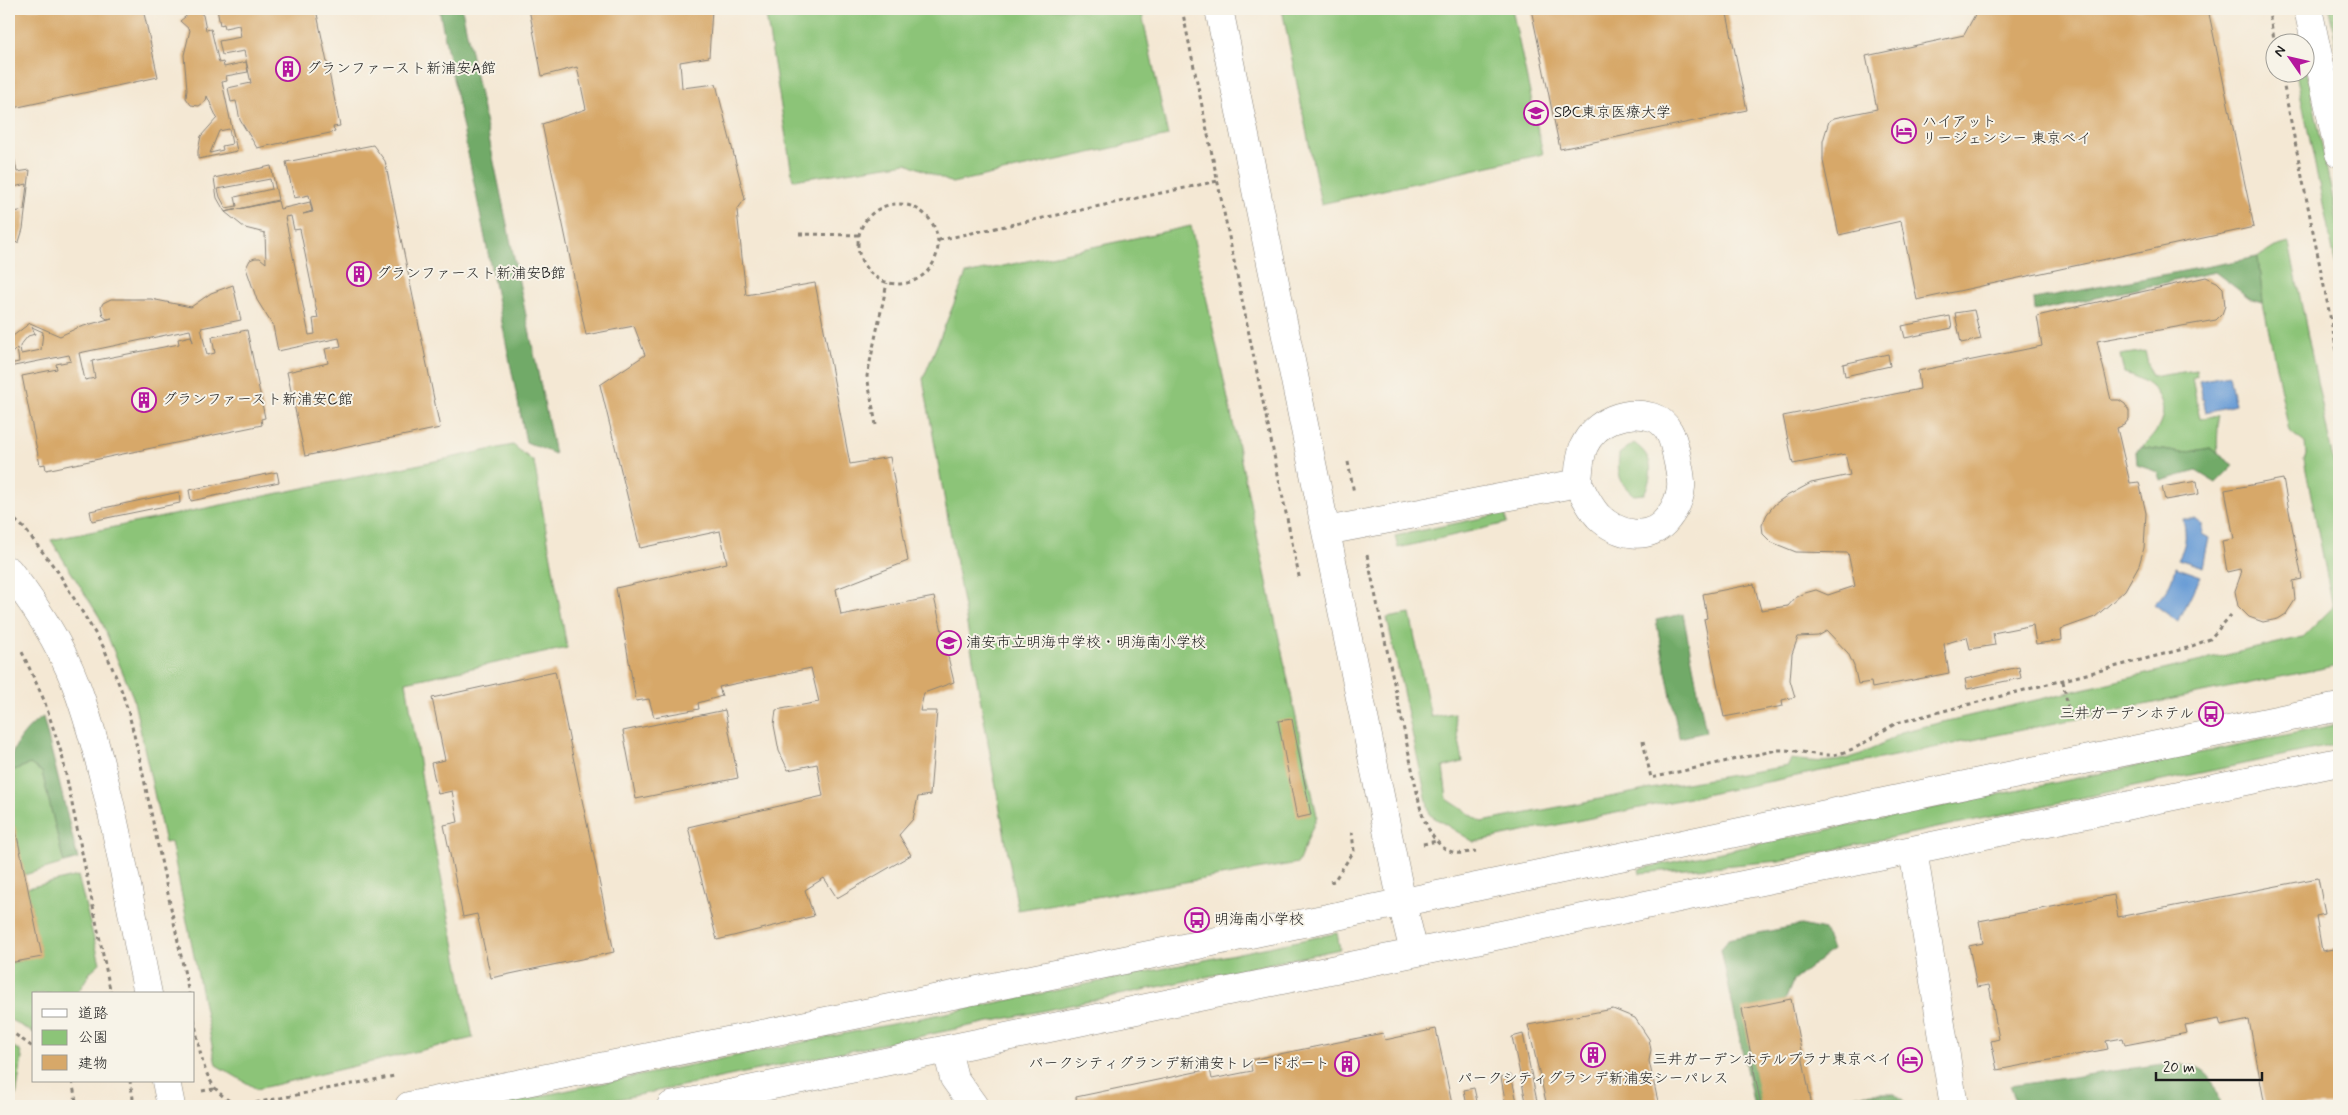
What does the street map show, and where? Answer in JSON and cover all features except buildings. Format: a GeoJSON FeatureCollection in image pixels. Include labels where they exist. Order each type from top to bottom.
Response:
{"type":"FeatureCollection","features":[{"type":"Feature","properties":{"kind":"street"},"geometry":{"type":"LineString","coordinates":[[1220,9],[1402,903],[1414,952]]}},
{"type":"Feature","properties":{"kind":"street"},"geometry":{"type":"LineString","coordinates":[[2308,9],[2339,153]]}},
{"type":"Feature","properties":{"kind":"street"},"geometry":{"type":"LineString","coordinates":[[1636,414],[1654,418],[1667,427],[1674,442],[1681,486],[1676,506],[1664,523],[1650,533],[1630,534],[1599,517],[1578,483],[1582,452],[1596,428],[1618,416],[1636,414]]}},
{"type":"Feature","properties":{"kind":"street"},"geometry":{"type":"LineString","coordinates":[[1326,531],[1578,483]]}},
{"type":"Feature","properties":{"kind":"street"},"geometry":{"type":"LineString","coordinates":[[9,571],[35,605],[50,631],[81,697],[102,773],[148,992]]}},
{"type":"Feature","properties":{"kind":"street"},"geometry":{"type":"LineString","coordinates":[[409,1106],[1402,903],[2339,707]]}},
{"type":"Feature","properties":{"kind":"street"},"geometry":{"type":"LineString","coordinates":[[671,1106],[2339,762]]}},
{"type":"Feature","properties":{"kind":"street"},"geometry":{"type":"LineString","coordinates":[[1913,850],[1954,1106]]}},
{"type":"Feature","properties":{"kind":"street"},"geometry":{"type":"LineString","coordinates":[[947,1050],[954,1078],[974,1106]]}},
{"type":"Feature","properties":{"kind":"street"},"geometry":{"type":"LineString","coordinates":[[949,1106],[954,1078]]}},
{"type":"Feature","properties":{"kind":"street"},"geometry":{"type":"LineString","coordinates":[[166,1082],[171,1106]]}},
{"type":"Feature","properties":{"kind":"path"},"geometry":{"type":"LineString","coordinates":[[1182,9],[1302,587]]}},
{"type":"Feature","properties":{"kind":"path"},"geometry":{"type":"LineString","coordinates":[[2268,9],[2273,32]]}},
{"type":"Feature","properties":{"kind":"path"},"geometry":{"type":"LineString","coordinates":[[2283,82],[2339,361]]}},
{"type":"Feature","properties":{"kind":"path"},"geometry":{"type":"LineString","coordinates":[[939,240],[1218,181]]}},
{"type":"Feature","properties":{"kind":"path"},"geometry":{"type":"LineString","coordinates":[[891,204],[904,204],[917,208],[928,216],[939,240],[935,260],[924,276],[912,282],[900,284],[887,283],[875,277],[866,268],[860,256],[859,235],[868,218],[878,209],[891,204]]}},
{"type":"Feature","properties":{"kind":"path"},"geometry":{"type":"LineString","coordinates":[[799,234],[859,235]]}},
{"type":"Feature","properties":{"kind":"path"},"geometry":{"type":"LineString","coordinates":[[876,425],[868,376],[887,283]]}},
{"type":"Feature","properties":{"kind":"path"},"geometry":{"type":"LineString","coordinates":[[1347,459],[1421,811],[1427,829],[1441,845],[1456,853],[1481,851]]}},
{"type":"Feature","properties":{"kind":"path"},"geometry":{"type":"LineString","coordinates":[[1643,741],[1651,778],[1777,750],[1790,749],[1814,755],[1832,755],[1864,745],[1882,730],[1897,723],[2187,648],[2210,639],[2231,616]]}},
{"type":"Feature","properties":{"kind":"path"},"geometry":{"type":"LineString","coordinates":[[21,650],[44,700],[62,755],[112,992]]}},
{"type":"Feature","properties":{"kind":"path"},"geometry":{"type":"LineString","coordinates":[[2063,681],[2069,714],[2091,710],[2093,728],[2102,726]]}},
{"type":"Feature","properties":{"kind":"path"},"geometry":{"type":"LineString","coordinates":[[1326,884],[1334,881],[1354,851],[1352,828]]}},
{"type":"Feature","properties":{"kind":"path"},"geometry":{"type":"LineString","coordinates":[[195,1024],[204,1066],[214,1089],[239,1106],[253,1105],[398,1075]]}},
{"type":"Feature","properties":{"kind":"path"},"geometry":{"type":"LineString","coordinates":[[9,1030],[32,1047]]}},
{"type":"Feature","properties":{"kind":"path"},"geometry":{"type":"LineString","coordinates":[[72,1082],[77,1106]]}},
{"type":"Feature","properties":{"kind":"path"},"geometry":{"type":"LineString","coordinates":[[128,1106],[133,1098],[130,1082]]}},
{"type":"Feature","properties":{"kind":"green space"},"geometry":{"type":"Polygon","coordinates":[[[439,9],[462,9],[555,454],[526,442],[439,9]]]}},
{"type":"Feature","properties":{"kind":"green space"},"geometry":{"type":"Polygon","coordinates":[[[765,9],[1141,9],[1168,136],[952,183],[907,163],[793,180],[765,9]]]}},
{"type":"Feature","properties":{"kind":"green space"},"geometry":{"type":"Polygon","coordinates":[[[1282,9],[1512,9],[1543,154],[1321,204],[1282,9]]]}},
{"type":"Feature","properties":{"kind":"green space"},"geometry":{"type":"Polygon","coordinates":[[[2329,9],[2339,9],[2339,57],[2329,9]]]}},
{"type":"Feature","properties":{"kind":"green space"},"geometry":{"type":"Polygon","coordinates":[[[2298,82],[2309,82],[2339,229],[2339,281],[2298,82]]]}},
{"type":"Feature","properties":{"kind":"green space"},"geometry":{"type":"Polygon","coordinates":[[[1191,226],[1317,816],[1298,863],[1018,910],[923,379],[966,274],[1191,226]]]}},
{"type":"Feature","properties":{"kind":"green space"},"geometry":{"type":"Polygon","coordinates":[[[2289,243],[2339,489],[2339,665],[1474,842],[1430,815],[1387,618],[1410,614],[1431,717],[1454,713],[1463,762],[1443,767],[1447,799],[1482,822],[1661,787],[1788,766],[1791,759],[1825,762],[1839,760],[1863,753],[1905,731],[2303,637],[2333,607],[2304,460],[2306,454],[2305,443],[2289,431],[2263,303],[2258,257],[2275,247],[2289,243]]]}},
{"type":"Feature","properties":{"kind":"green space"},"geometry":{"type":"Polygon","coordinates":[[[2258,257],[2263,303],[2252,300],[2215,272],[2035,311],[2034,299],[2258,257]]]}},
{"type":"Feature","properties":{"kind":"green space"},"geometry":{"type":"Polygon","coordinates":[[[2145,351],[2151,377],[2196,370],[2197,376],[2192,378],[2200,419],[2218,415],[2218,454],[2210,448],[2183,453],[2142,447],[2153,436],[2160,425],[2163,414],[2162,404],[2158,394],[2150,386],[2139,378],[2124,373],[2120,355],[2145,351]]]}},
{"type":"Feature","properties":{"kind":"green space"},"geometry":{"type":"Polygon","coordinates":[[[1634,443],[1641,448],[1649,460],[1651,472],[1644,494],[1634,495],[1622,482],[1618,466],[1619,454],[1634,443]]]}},
{"type":"Feature","properties":{"kind":"green space"},"geometry":{"type":"Polygon","coordinates":[[[513,445],[534,462],[567,648],[406,682],[423,786],[473,1038],[257,1089],[216,1065],[171,842],[165,843],[133,697],[100,618],[51,540],[513,445]]]}},
{"type":"Feature","properties":{"kind":"green space"},"geometry":{"type":"Polygon","coordinates":[[[2142,447],[2183,453],[2210,448],[2234,465],[2216,483],[2196,471],[2161,481],[2158,472],[2137,465],[2136,451],[2142,447]]]}},
{"type":"Feature","properties":{"kind":"green space"},"geometry":{"type":"Polygon","coordinates":[[[1505,513],[1507,523],[1398,548],[1395,536],[1505,513]]]}},
{"type":"Feature","properties":{"kind":"green space"},"geometry":{"type":"Polygon","coordinates":[[[1683,614],[1706,732],[1679,738],[1656,620],[1683,614]]]}},
{"type":"Feature","properties":{"kind":"green space"},"geometry":{"type":"Polygon","coordinates":[[[43,717],[78,859],[64,863],[42,772],[30,764],[9,772],[12,756],[19,740],[30,727],[43,717]]]}},
{"type":"Feature","properties":{"kind":"green space"},"geometry":{"type":"Polygon","coordinates":[[[2339,724],[2339,744],[1779,861],[1640,873],[1639,869],[2339,724]]]}},
{"type":"Feature","properties":{"kind":"green space"},"geometry":{"type":"Polygon","coordinates":[[[30,764],[42,772],[64,863],[24,875],[14,826],[9,828],[9,772],[30,764]]]}},
{"type":"Feature","properties":{"kind":"green space"},"geometry":{"type":"Polygon","coordinates":[[[78,876],[100,963],[91,971],[78,992],[32,992],[32,1032],[9,1019],[10,963],[41,956],[27,888],[78,876]]]}},
{"type":"Feature","properties":{"kind":"green space"},"geometry":{"type":"Polygon","coordinates":[[[1801,925],[1824,930],[1832,950],[1793,981],[1783,1006],[1798,1089],[1814,1102],[1872,1093],[1895,1093],[1909,1106],[1754,1106],[1721,950],[1728,939],[1801,925]]]}},
{"type":"Feature","properties":{"kind":"green space"},"geometry":{"type":"Polygon","coordinates":[[[1337,933],[1340,949],[585,1106],[491,1106],[1337,933]]]}},
{"type":"Feature","properties":{"kind":"green space"},"geometry":{"type":"Polygon","coordinates":[[[9,1044],[20,1051],[22,1058],[16,1097],[9,1101],[9,1044]]]}},
{"type":"Feature","properties":{"kind":"green space"},"geometry":{"type":"Polygon","coordinates":[[[2162,1064],[2186,1065],[2203,1070],[2209,1075],[2213,1083],[2220,1106],[2018,1106],[2010,1086],[2162,1064]]]}},
{"type":"Feature","properties":{"kind":"water"},"geometry":{"type":"Polygon","coordinates":[[[2229,375],[2235,405],[2206,412],[2199,381],[2229,375]]]}},
{"type":"Feature","properties":{"kind":"water"},"geometry":{"type":"Polygon","coordinates":[[[2183,519],[2195,519],[2202,524],[2202,534],[2209,538],[2203,567],[2178,559],[2185,540],[2183,519]]]}},
{"type":"Feature","properties":{"kind":"water"},"geometry":{"type":"Polygon","coordinates":[[[2175,567],[2201,576],[2178,622],[2154,604],[2168,587],[2175,567]]]}},
{"type":"Feature","properties":{"kind":"place","name":"グランファースト新浦安A館"},"geometry":{"type":"Point","coordinates":[288,69]}},
{"type":"Feature","properties":{"kind":"place","name":"SBC東京医療大学"},"geometry":{"type":"Point","coordinates":[1536,113]}},
{"type":"Feature","properties":{"kind":"place","name":"ハイアット リージェンシー 東京ベイ"},"geometry":{"type":"Point","coordinates":[1904,131]}},
{"type":"Feature","properties":{"kind":"place","name":"グランファースト新浦安B館"},"geometry":{"type":"Point","coordinates":[359,274]}},
{"type":"Feature","properties":{"kind":"place","name":"グランファースト新浦安C館"},"geometry":{"type":"Point","coordinates":[144,400]}},
{"type":"Feature","properties":{"kind":"place","name":"浦安市立明海中学校・明海南小学校"},"geometry":{"type":"Point","coordinates":[949,643]}},
{"type":"Feature","properties":{"kind":"place","name":"三井ガーデンホテル"},"geometry":{"type":"Point","coordinates":[2211,714]}},
{"type":"Feature","properties":{"kind":"place","name":"明海南小学校"},"geometry":{"type":"Point","coordinates":[1197,920]}},
{"type":"Feature","properties":{"kind":"place","name":"パークシティグランデ新浦安シーパレス"},"geometry":{"type":"Point","coordinates":[1593,1055]}},
{"type":"Feature","properties":{"kind":"place","name":"三井ガーデンホテルプラナ東京ベイ"},"geometry":{"type":"Point","coordinates":[1910,1060]}},
{"type":"Feature","properties":{"kind":"place","name":"パークシティグランデ新浦安トレードポート"},"geometry":{"type":"Point","coordinates":[1347,1064]}}]}
